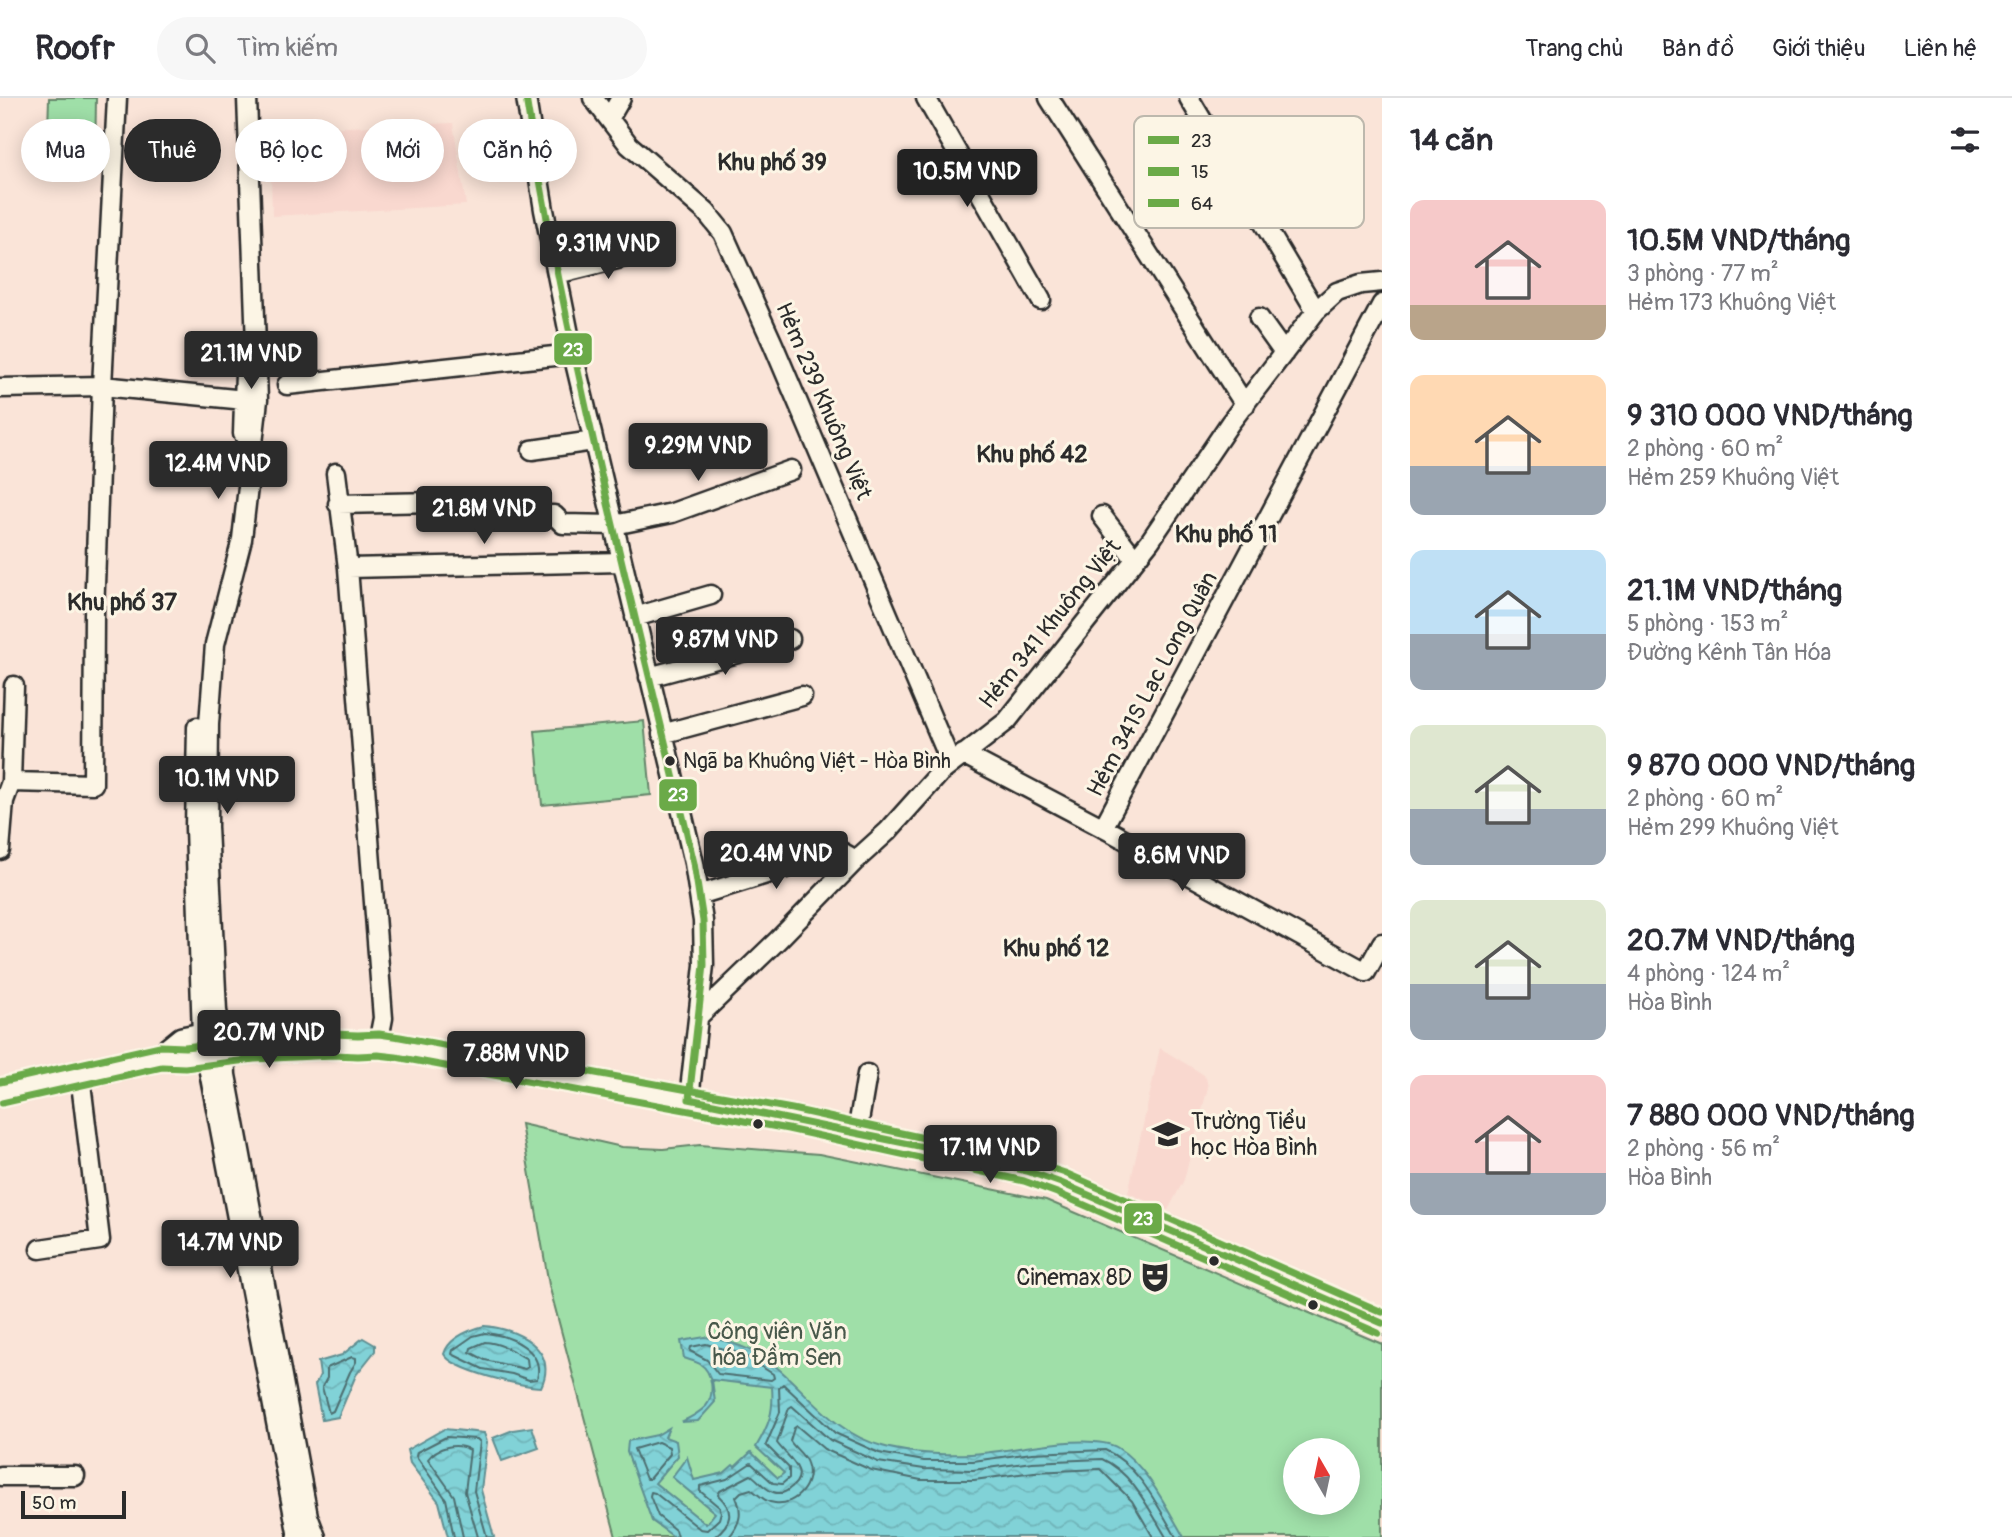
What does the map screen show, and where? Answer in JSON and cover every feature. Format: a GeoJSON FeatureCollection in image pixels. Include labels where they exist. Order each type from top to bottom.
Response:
{"type":"FeatureCollection","features":[{"type":"Feature","properties":{"kind":"main road"},"geometry":{"type":"LineString","coordinates":[[0,1093],[161,1056],[182,1040],[214,1044],[356,1030],[378,1044],[690,1099],[990,1162],[1061,1183],[1374,1320]]}},
{"type":"Feature","properties":{"kind":"street"},"geometry":{"type":"LineString","coordinates":[[11,782],[93,784],[94,614],[102,386],[117,98]]}},
{"type":"Feature","properties":{"kind":"street"},"geometry":{"type":"LineString","coordinates":[[236,98],[250,368]]}},
{"type":"Feature","properties":{"kind":"street"},"geometry":{"type":"LineString","coordinates":[[247,98],[249,392]]}},
{"type":"Feature","properties":{"kind":"street"},"geometry":{"type":"LineString","coordinates":[[526,98],[573,354],[694,863],[703,921],[704,965],[690,1099]]}},
{"type":"Feature","properties":{"kind":"street","name":"Hẻm 239 Khuông Việt"},"geometry":{"type":"LineString","coordinates":[[593,98],[629,145],[706,212],[723,233],[957,759]]}},
{"type":"Feature","properties":{"kind":"street"},"geometry":{"type":"LineString","coordinates":[[609,119],[621,98]]}},
{"type":"Feature","properties":{"kind":"street"},"geometry":{"type":"LineString","coordinates":[[926,98],[1041,300]]}},
{"type":"Feature","properties":{"kind":"street"},"geometry":{"type":"LineString","coordinates":[[1049,98],[1245,405]]}},
{"type":"Feature","properties":{"kind":"street"},"geometry":{"type":"LineString","coordinates":[[1189,98],[1200,116]]}},
{"type":"Feature","properties":{"kind":"street"},"geometry":{"type":"LineString","coordinates":[[1267,228],[1316,311]]}},
{"type":"Feature","properties":{"kind":"street"},"geometry":{"type":"LineString","coordinates":[[557,274],[649,251]]}},
{"type":"Feature","properties":{"kind":"street","name":"Hẻm 341 Khuông Việt"},"geometry":{"type":"LineString","coordinates":[[700,1015],[888,831],[957,759],[1007,721],[1135,559],[1316,311],[1337,292],[1361,284],[1382,282]]}},
{"type":"Feature","properties":{"kind":"street","name":"Hẻm 341S Lạc Long Quân"},"geometry":{"type":"LineString","coordinates":[[1104,828],[1382,304]]}},
{"type":"Feature","properties":{"kind":"street"},"geometry":{"type":"LineString","coordinates":[[1259,318],[1284,353]]}},
{"type":"Feature","properties":{"kind":"street"},"geometry":{"type":"LineString","coordinates":[[287,385],[573,354]]}},
{"type":"Feature","properties":{"kind":"street"},"geometry":{"type":"LineString","coordinates":[[0,388],[102,386],[249,392],[258,400],[247,512],[237,565],[223,606],[215,644],[209,724],[208,840],[217,1011],[214,1044],[298,1537]]}},
{"type":"Feature","properties":{"kind":"street"},"geometry":{"type":"LineString","coordinates":[[532,450],[593,441]]}},
{"type":"Feature","properties":{"kind":"street"},"geometry":{"type":"LineString","coordinates":[[338,504],[486,501],[511,515],[554,515],[563,524],[614,526],[672,513],[791,470]]}},
{"type":"Feature","properties":{"kind":"street"},"geometry":{"type":"LineString","coordinates":[[335,474],[348,568],[383,1018],[378,1044]]}},
{"type":"Feature","properties":{"kind":"street"},"geometry":{"type":"LineString","coordinates":[[1101,516],[1135,559]]}},
{"type":"Feature","properties":{"kind":"street"},"geometry":{"type":"LineString","coordinates":[[348,568],[622,562]]}},
{"type":"Feature","properties":{"kind":"street"},"geometry":{"type":"LineString","coordinates":[[635,617],[710,595]]}},
{"type":"Feature","properties":{"kind":"street"},"geometry":{"type":"LineString","coordinates":[[649,677],[790,639]]}},
{"type":"Feature","properties":{"kind":"street"},"geometry":{"type":"LineString","coordinates":[[0,850],[2,801],[11,782],[14,686]]}},
{"type":"Feature","properties":{"kind":"street"},"geometry":{"type":"LineString","coordinates":[[662,734],[802,696]]}},
{"type":"Feature","properties":{"kind":"street"},"geometry":{"type":"LineString","coordinates":[[957,759],[1104,828],[1366,972],[1382,943]]}},
{"type":"Feature","properties":{"kind":"street"},"geometry":{"type":"LineString","coordinates":[[699,895],[840,851],[856,860]]}},
{"type":"Feature","properties":{"kind":"street"},"geometry":{"type":"LineString","coordinates":[[214,1044],[226,1075],[308,1516],[316,1537]]}},
{"type":"Feature","properties":{"kind":"street"},"geometry":{"type":"LineString","coordinates":[[40,1249],[100,1240],[80,1074]]}},
{"type":"Feature","properties":{"kind":"street"},"geometry":{"type":"LineString","coordinates":[[857,1133],[867,1074]]}},
{"type":"Feature","properties":{"kind":"street"},"geometry":{"type":"LineString","coordinates":[[0,1476],[75,1476]]}},
{"type":"Feature","properties":{"kind":"shaded area"},"geometry":{"type":"Polygon","coordinates":[[[444,123],[453,123],[458,155],[458,182],[462,182],[466,205],[272,216],[271,182],[347,182],[347,127],[361,127],[361,182],[444,182],[444,123]]]}},
{"type":"Feature","properties":{"kind":"shaded area","name":"Trường Tiểu học Hòa Bình"},"geometry":{"type":"Polygon","coordinates":[[[1160,1048],[1201,1073],[1206,1078],[1208,1087],[1184,1180],[1168,1210],[1128,1193],[1160,1048]]]}},
{"type":"Feature","properties":{"kind":"green space"},"geometry":{"type":"Polygon","coordinates":[[[49,98],[96,98],[96,119],[48,119],[49,98]]]}},
{"type":"Feature","properties":{"kind":"green space"},"geometry":{"type":"Polygon","coordinates":[[[644,721],[651,795],[542,805],[535,731],[644,721]]]}},
{"type":"Feature","properties":{"kind":"green space","name":"Công viên Văn hóa Đầm Sen"},"geometry":{"type":"Polygon","coordinates":[[[521,1124],[622,1147],[663,1149],[700,1145],[819,1154],[1046,1200],[1382,1344],[1382,1537],[616,1537],[549,1285],[521,1124]]]}},
{"type":"Feature","properties":{"kind":"water"},"geometry":{"type":"Polygon","coordinates":[[[484,1326],[509,1331],[532,1343],[544,1362],[545,1374],[541,1387],[504,1381],[473,1371],[460,1366],[444,1354],[455,1339],[484,1326]]]}},
{"type":"Feature","properties":{"kind":"water"},"geometry":{"type":"Polygon","coordinates":[[[705,1337],[726,1341],[764,1358],[839,1425],[866,1441],[893,1449],[971,1454],[1068,1442],[1105,1443],[1118,1448],[1147,1477],[1184,1537],[674,1537],[652,1521],[627,1452],[628,1441],[657,1435],[669,1428],[665,1437],[676,1441],[678,1456],[655,1483],[706,1524],[715,1513],[672,1477],[687,1457],[694,1480],[724,1473],[751,1452],[778,1478],[784,1473],[756,1447],[770,1418],[772,1387],[712,1380],[715,1402],[698,1421],[681,1422],[706,1406],[711,1390],[708,1372],[698,1363],[684,1358],[681,1341],[705,1337]]]}},
{"type":"Feature","properties":{"kind":"water"},"geometry":{"type":"Polygon","coordinates":[[[363,1338],[375,1345],[375,1351],[356,1375],[338,1417],[322,1420],[315,1385],[320,1375],[318,1362],[342,1355],[363,1338]]]}},
{"type":"Feature","properties":{"kind":"water"},"geometry":{"type":"Polygon","coordinates":[[[532,1427],[539,1448],[502,1461],[493,1438],[513,1430],[532,1427]]]}},
{"type":"Feature","properties":{"kind":"water"},"geometry":{"type":"Polygon","coordinates":[[[444,1429],[484,1433],[487,1442],[481,1490],[494,1537],[448,1537],[439,1502],[410,1463],[407,1450],[444,1429]]]}},
{"type":"Feature","properties":{"kind":"transit line","name":"23"},"geometry":{"type":"LineString","coordinates":[[526,98],[581,386],[694,863],[703,921],[704,965],[689,1099]]}},
{"type":"Feature","properties":{"kind":"transit line","name":"64"},"geometry":{"type":"LineString","coordinates":[[0,1082],[160,1046],[185,1047],[332,1034],[400,1037],[792,1109],[1029,1161],[1065,1173],[1382,1312]]}},
{"type":"Feature","properties":{"kind":"transit line","name":"15"},"geometry":{"type":"LineString","coordinates":[[2,1103],[162,1067],[185,1068],[254,1059],[333,1055],[396,1057],[788,1129],[1024,1181],[1378,1333]]}},
{"type":"Feature","properties":{"kind":"transit line","name":"23"},"geometry":{"type":"LineString","coordinates":[[689,1099],[948,1152],[1027,1171],[1061,1183],[1382,1323]]}},
{"type":"Feature","properties":{"kind":"place","name":"Ngã ba Khuông Việt - Hòa Bình"},"geometry":{"type":"Point","coordinates":[670,761]}},
{"type":"Feature","properties":{"kind":"place","name":"Trường Tiểu học Hòa Bình"},"geometry":{"type":"Point","coordinates":[1168,1134]}},
{"type":"Feature","properties":{"kind":"place","name":"Cinemax 8D"},"geometry":{"type":"Point","coordinates":[1155,1277]}},
{"type":"Feature","properties":{"kind":"district","name":"Khu phố 39"},"geometry":{"type":"Point","coordinates":[772,162]}},
{"type":"Feature","properties":{"kind":"district","name":"Khu phố 42"},"geometry":{"type":"Point","coordinates":[1032,454]}},
{"type":"Feature","properties":{"kind":"district","name":"Khu phố 11"},"geometry":{"type":"Point","coordinates":[1226,534]}},
{"type":"Feature","properties":{"kind":"district","name":"Khu phố 37"},"geometry":{"type":"Point","coordinates":[122,602]}},
{"type":"Feature","properties":{"kind":"district","name":"Khu phố 12"},"geometry":{"type":"Point","coordinates":[1056,948]}}]}
